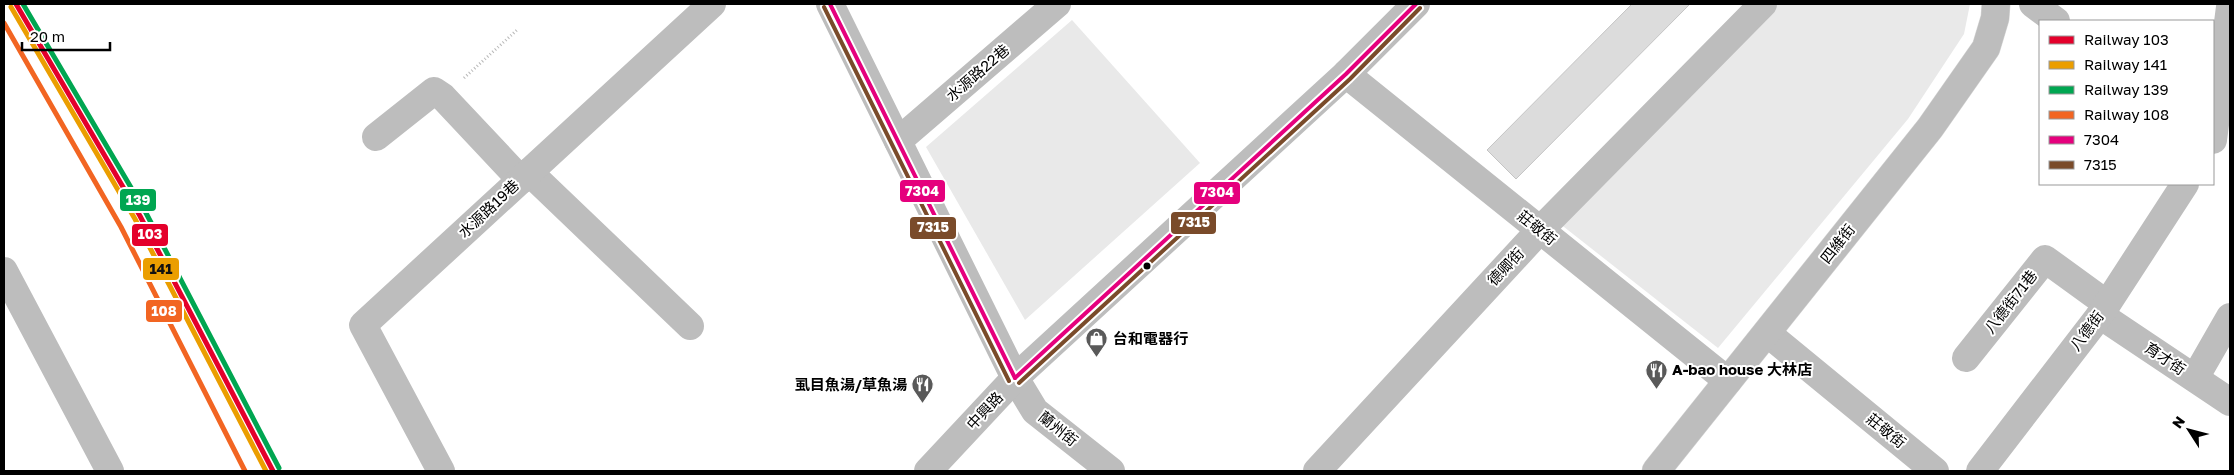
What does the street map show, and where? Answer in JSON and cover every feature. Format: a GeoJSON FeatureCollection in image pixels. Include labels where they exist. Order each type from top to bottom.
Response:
{"type":"FeatureCollection","features":[{"type":"Feature","properties":{"kind":"street","name":"水源路19巷"},"geometry":{"type":"LineString","coordinates":[[441,471],[363,324],[712,4]]}},
{"type":"Feature","properties":{"kind":"street","name":"蘭州街"},"geometry":{"type":"LineString","coordinates":[[830,4],[1015,378],[1035,411],[1111,471]]}},
{"type":"Feature","properties":{"kind":"street","name":"水源路22巷"},"geometry":{"type":"LineString","coordinates":[[898,141],[1057,4]]}},
{"type":"Feature","properties":{"kind":"street","name":"中興路"},"geometry":{"type":"LineString","coordinates":[[928,471],[1015,378],[1346,74],[1416,4]]}},
{"type":"Feature","properties":{"kind":"street","name":"德卿街"},"geometry":{"type":"LineString","coordinates":[[1317,471],[1540,230],[1763,4]]}},
{"type":"Feature","properties":{"kind":"street","name":"四維街"},"geometry":{"type":"LineString","coordinates":[[1656,471],[1930,128],[1986,48],[1995,18],[1996,4]]}},
{"type":"Feature","properties":{"kind":"street"},"geometry":{"type":"LineString","coordinates":[[2033,4],[2055,20]]}},
{"type":"Feature","properties":{"kind":"street"},"geometry":{"type":"LineString","coordinates":[[2214,131],[2230,7]]}},
{"type":"Feature","properties":{"kind":"street","name":"莊敬街"},"geometry":{"type":"LineString","coordinates":[[1346,74],[1728,381]]}},
{"type":"Feature","properties":{"kind":"street"},"geometry":{"type":"LineString","coordinates":[[376,137],[434,92],[443,97],[525,176],[690,326]]}},
{"type":"Feature","properties":{"kind":"street"},"geometry":{"type":"LineString","coordinates":[[2214,140],[2230,148]]}},
{"type":"Feature","properties":{"kind":"street","name":"八德街"},"geometry":{"type":"LineString","coordinates":[[1980,471],[2103,310],[2184,185]]}},
{"type":"Feature","properties":{"kind":"street","name":"八德街71巷"},"geometry":{"type":"LineString","coordinates":[[1966,358],[2045,259],[2103,310]]}},
{"type":"Feature","properties":{"kind":"street"},"geometry":{"type":"LineString","coordinates":[[4,271],[110,471]]}},
{"type":"Feature","properties":{"kind":"street","name":"育才街"},"geometry":{"type":"LineString","coordinates":[[2103,310],[2230,402]]}},
{"type":"Feature","properties":{"kind":"street"},"geometry":{"type":"LineString","coordinates":[[2195,378],[2230,317]]}},
{"type":"Feature","properties":{"kind":"street","name":"莊敬街"},"geometry":{"type":"LineString","coordinates":[[1767,334],[1935,471]]}},
{"type":"Feature","properties":{"kind":"path"},"geometry":{"type":"LineString","coordinates":[[443,97],[517,30]]}},
{"type":"Feature","properties":{"kind":"shaded area"},"geometry":{"type":"Polygon","coordinates":[[[1776,4],[1970,4],[1964,34],[1908,119],[1718,348],[1559,223],[1776,4]]]}},
{"type":"Feature","properties":{"kind":"shaded area"},"geometry":{"type":"Polygon","coordinates":[[[1072,20],[1200,163],[1025,320],[926,147],[1072,20]]]}},
{"type":"Feature","properties":{"kind":"building"},"geometry":{"type":"Polygon","coordinates":[[[1632,4],[1690,4],[1516,179],[1487,150],[1632,4]]]}},
{"type":"Feature","properties":{"kind":"rail line","name":"103"},"geometry":{"type":"LineString","coordinates":[[16,4],[140,216],[273,471]]}},
{"type":"Feature","properties":{"kind":"rail line","name":"139"},"geometry":{"type":"LineString","coordinates":[[23,4],[146,213],[279,468]]}},
{"type":"Feature","properties":{"kind":"rail line","name":"141"},"geometry":{"type":"LineString","coordinates":[[11,7],[135,219],[266,471]]}},
{"type":"Feature","properties":{"kind":"rail line","name":"108"},"geometry":{"type":"LineString","coordinates":[[4,23],[121,227],[245,471]]}},
{"type":"Feature","properties":{"kind":"transit line","name":"7304"},"geometry":{"type":"LineString","coordinates":[[830,4],[1015,378]]}},
{"type":"Feature","properties":{"kind":"transit line","name":"7304"},"geometry":{"type":"LineString","coordinates":[[1015,378],[1346,74],[1416,4]]}},
{"type":"Feature","properties":{"kind":"transit line","name":"7315"},"geometry":{"type":"LineString","coordinates":[[824,7],[1009,381]]}},
{"type":"Feature","properties":{"kind":"transit line","name":"7315"},"geometry":{"type":"LineString","coordinates":[[1019,383],[1350,79],[1420,8]]}},
{"type":"Feature","properties":{"kind":"place","name":"台和電器行"},"geometry":{"type":"Point","coordinates":[1097,358]}},
{"type":"Feature","properties":{"kind":"place","name":"A-bao house 大林店"},"geometry":{"type":"Point","coordinates":[1656,389]}},
{"type":"Feature","properties":{"kind":"place","name":"虱目魚湯/草魚湯"},"geometry":{"type":"Point","coordinates":[923,404]}}]}
